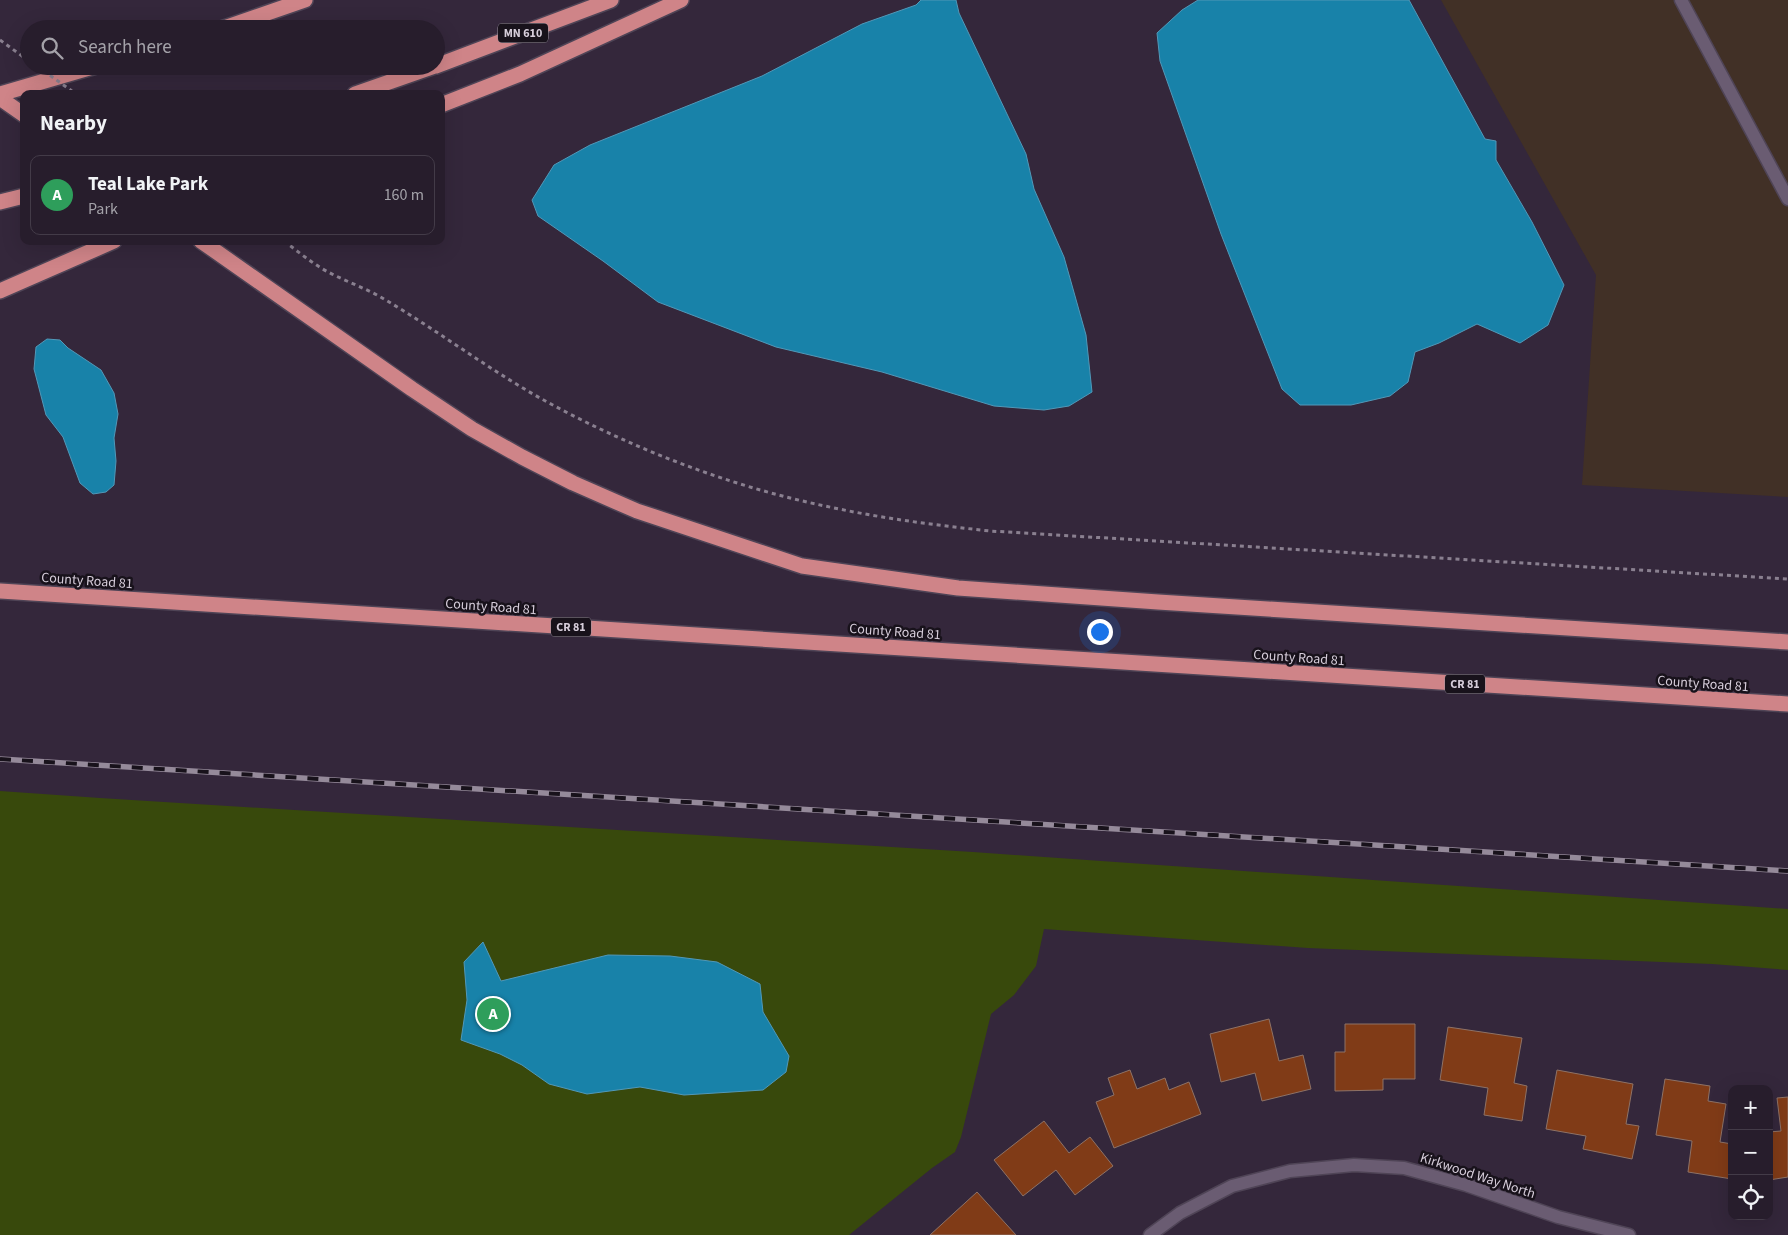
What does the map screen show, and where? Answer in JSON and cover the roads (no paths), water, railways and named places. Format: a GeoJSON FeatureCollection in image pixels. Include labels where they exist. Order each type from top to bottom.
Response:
{"type":"FeatureCollection","features":[{"type":"Feature","properties":{"kind":"highway"},"geometry":{"type":"LineString","coordinates":[[247,20],[304,0]]}},
{"type":"Feature","properties":{"kind":"highway","name":"MN 610"},"geometry":{"type":"LineString","coordinates":[[445,63],[610,0]]}},
{"type":"Feature","properties":{"kind":"highway"},"geometry":{"type":"LineString","coordinates":[[445,103],[520,74],[681,0]]}},
{"type":"Feature","properties":{"kind":"highway"},"geometry":{"type":"LineString","coordinates":[[0,94],[65,75]]}},
{"type":"Feature","properties":{"kind":"highway","name":"MN 610"},"geometry":{"type":"LineString","coordinates":[[367,90],[410,75]]}},
{"type":"Feature","properties":{"kind":"highway"},"geometry":{"type":"LineString","coordinates":[[0,98],[20,112]]}},
{"type":"Feature","properties":{"kind":"highway"},"geometry":{"type":"LineString","coordinates":[[0,202],[20,197]]}},
{"type":"Feature","properties":{"kind":"highway"},"geometry":{"type":"LineString","coordinates":[[0,291],[105,245]]}},
{"type":"Feature","properties":{"kind":"highway"},"geometry":{"type":"LineString","coordinates":[[207,245],[427,399],[472,429],[522,457],[573,483],[637,511],[802,566],[958,588],[1788,642]]}},
{"type":"Feature","properties":{"kind":"highway","name":"County Road 81"},"geometry":{"type":"LineString","coordinates":[[0,591],[1788,704]]}},
{"type":"Feature","properties":{"kind":"street"},"geometry":{"type":"LineString","coordinates":[[1681,0],[1788,199]]}},
{"type":"Feature","properties":{"kind":"street","name":"Kirkwood Way North"},"geometry":{"type":"LineString","coordinates":[[1150,1235],[1180,1213],[1232,1186],[1290,1170],[1354,1165],[1404,1168],[1466,1185],[1558,1218],[1629,1235]]}},
{"type":"Feature","properties":{"kind":"water"},"geometry":{"type":"Polygon","coordinates":[[[921,0],[956,0],[959,13],[1026,154],[1034,189],[1064,257],[1086,335],[1092,392],[1069,406],[1044,410],[994,406],[882,372],[776,347],[658,302],[538,216],[532,200],[554,165],[590,145],[762,76],[862,24],[916,5],[921,0]]]}},
{"type":"Feature","properties":{"kind":"water"},"geometry":{"type":"Polygon","coordinates":[[[1198,0],[1409,0],[1485,139],[1496,141],[1496,160],[1532,222],[1564,285],[1548,325],[1520,343],[1477,324],[1439,343],[1415,352],[1408,382],[1390,396],[1351,405],[1300,405],[1282,389],[1221,234],[1160,61],[1157,33],[1182,10],[1198,0]]]}},
{"type":"Feature","properties":{"kind":"water"},"geometry":{"type":"Polygon","coordinates":[[[47,339],[60,340],[68,348],[101,370],[114,393],[118,414],[114,438],[116,461],[114,485],[106,492],[93,494],[80,483],[63,437],[46,415],[34,369],[36,347],[47,339]]]}},
{"type":"Feature","properties":{"kind":"water"},"geometry":{"type":"Polygon","coordinates":[[[483,942],[501,981],[608,955],[670,956],[717,962],[760,984],[763,1012],[789,1056],[786,1072],[763,1090],[684,1095],[640,1087],[587,1094],[549,1084],[522,1065],[500,1054],[461,1040],[467,1000],[464,962],[483,942]]]}},
{"type":"Feature","properties":{"kind":"railway"},"geometry":{"type":"LineString","coordinates":[[0,759],[1788,871]]}},
{"type":"Feature","properties":{"kind":"place","name":"Teal Lake Park"},"geometry":{"type":"Point","coordinates":[493,1014]}}]}
